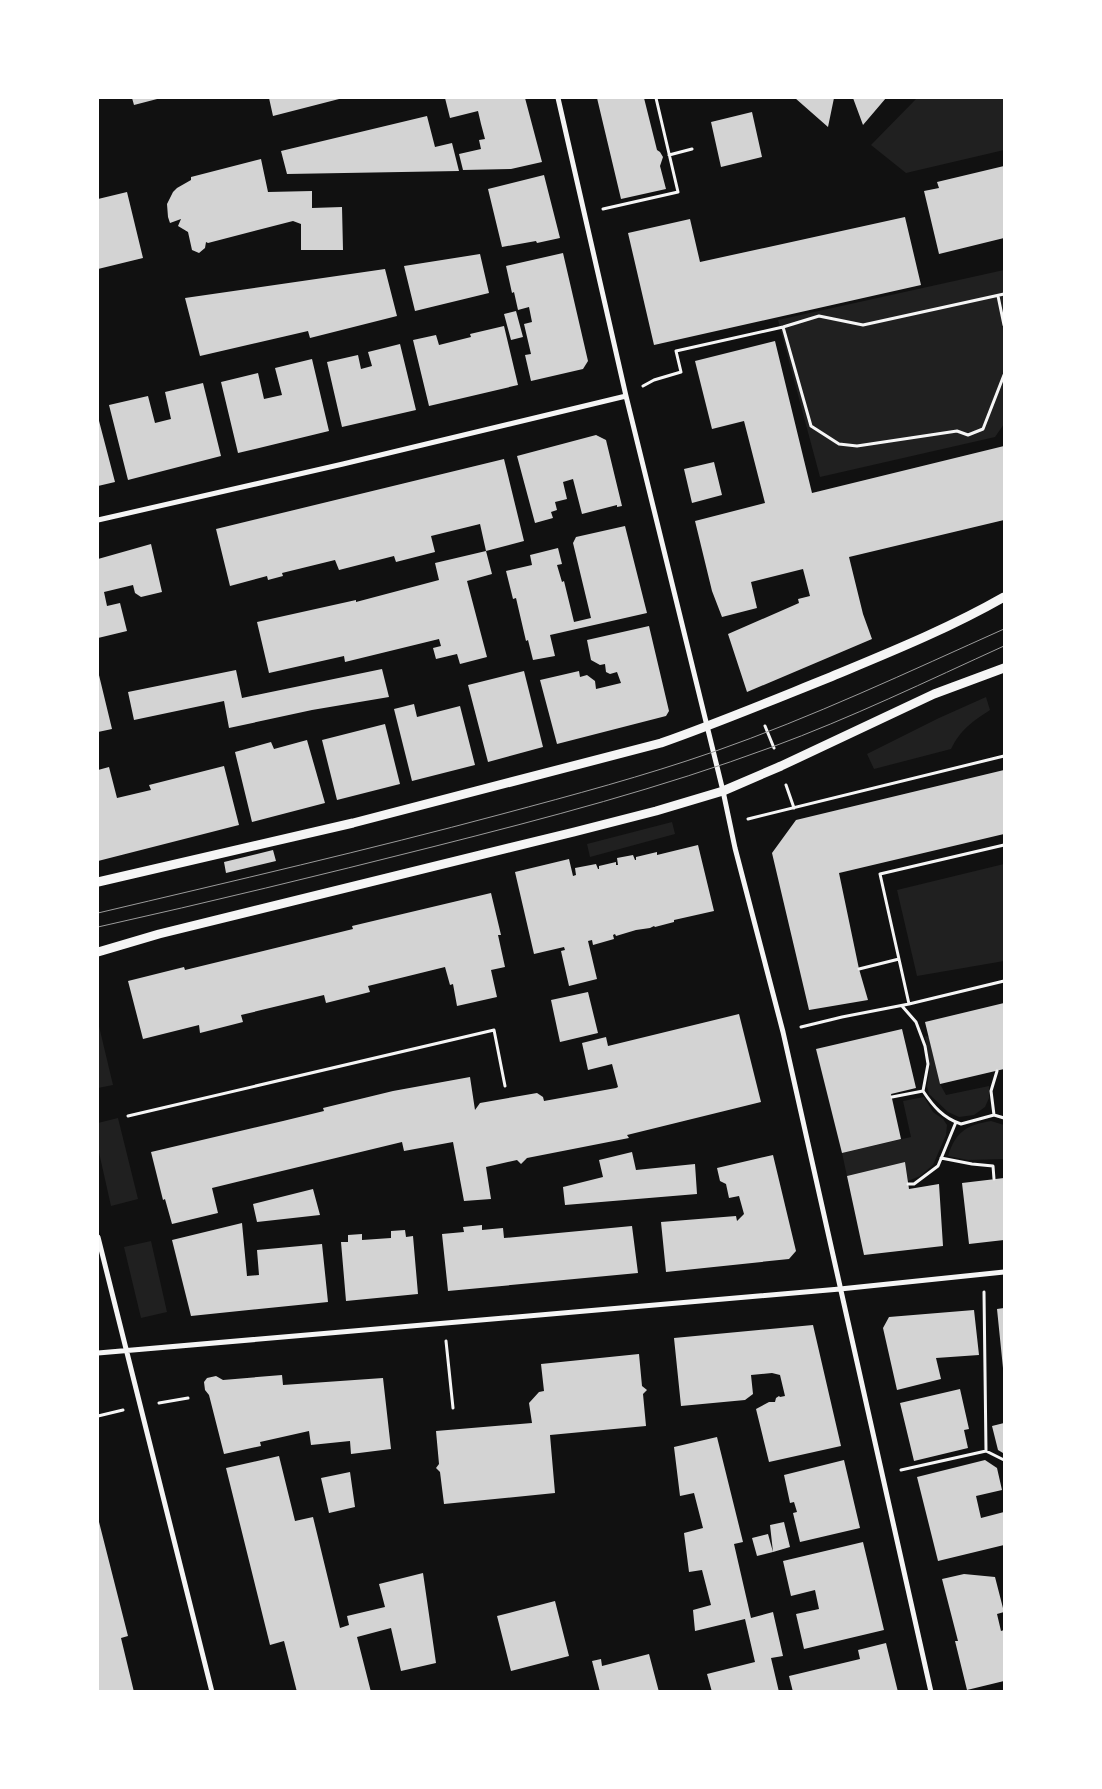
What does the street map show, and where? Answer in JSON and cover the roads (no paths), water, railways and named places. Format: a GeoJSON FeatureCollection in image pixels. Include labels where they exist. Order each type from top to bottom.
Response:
{"type":"FeatureCollection","features":[{"type":"Feature","properties":{"kind":"street"},"geometry":{"type":"LineString","coordinates":[[558,98],[626,396],[730,824],[783,1032],[931,1692]]}},
{"type":"Feature","properties":{"kind":"street"},"geometry":{"type":"LineString","coordinates":[[98,520],[626,396]]}},
{"type":"Feature","properties":{"kind":"street"},"geometry":{"type":"LineString","coordinates":[[98,882],[352,823],[661,743],[707,727],[903,647],[973,615],[1004,596]]}},
{"type":"Feature","properties":{"kind":"street"},"geometry":{"type":"LineString","coordinates":[[98,952],[159,934],[583,830],[656,811],[723,790],[780,766],[934,694],[1004,668]]}},
{"type":"Feature","properties":{"kind":"street"},"geometry":{"type":"LineString","coordinates":[[98,1237],[212,1692]]}},
{"type":"Feature","properties":{"kind":"street"},"geometry":{"type":"LineString","coordinates":[[98,1353],[840,1289],[1004,1272]]}},
{"type":"Feature","properties":{"kind":"tram line"},"geometry":{"type":"LineString","coordinates":[[98,913],[401,840],[555,800],[661,769],[787,724],[860,694],[1004,629]]}},
{"type":"Feature","properties":{"kind":"tram line"},"geometry":{"type":"LineString","coordinates":[[98,927],[432,847],[561,813],[688,776],[831,724],[1004,646]]}}]}
